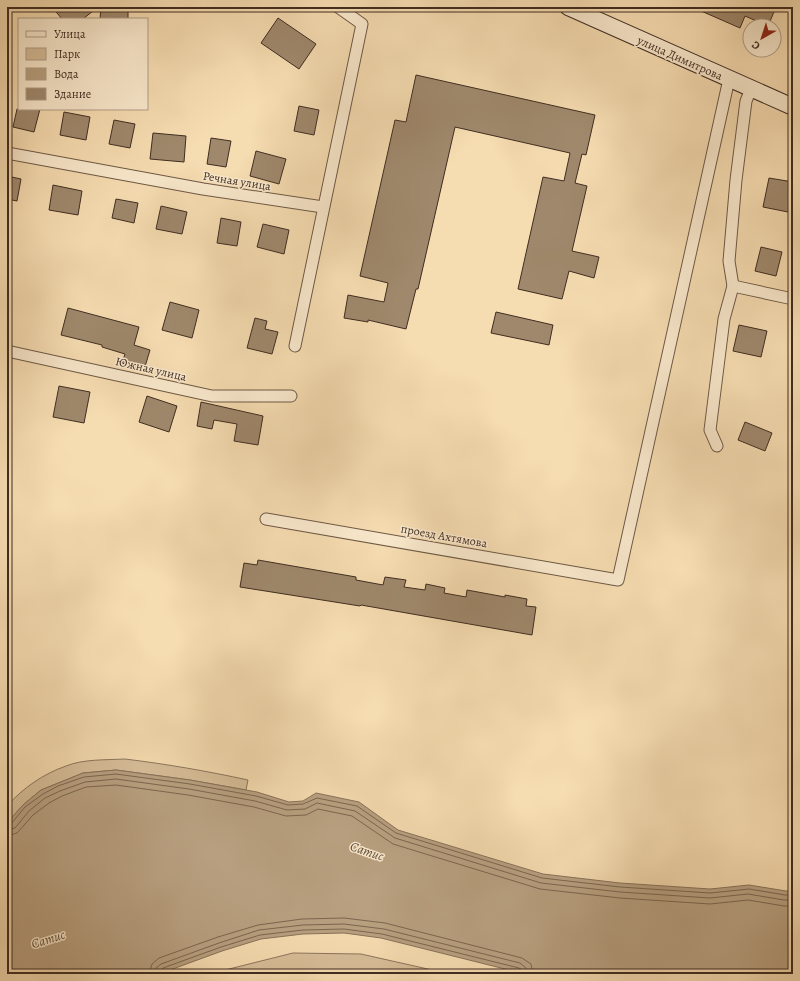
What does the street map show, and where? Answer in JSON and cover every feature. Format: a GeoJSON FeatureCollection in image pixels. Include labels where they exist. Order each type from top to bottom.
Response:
{"type":"FeatureCollection","features":[{"type":"Feature","properties":{"kind":"street"},"geometry":{"type":"LineString","coordinates":[[295,346],[362,24],[338,7]]}},
{"type":"Feature","properties":{"kind":"street","name":"улица Димитрова"},"geometry":{"type":"LineString","coordinates":[[568,7],[793,107]]}},
{"type":"Feature","properties":{"kind":"street","name":"проезд Ахтямова"},"geometry":{"type":"LineString","coordinates":[[266,519],[618,580],[729,79]]}},
{"type":"Feature","properties":{"kind":"street"},"geometry":{"type":"LineString","coordinates":[[717,446],[710,430],[724,320],[733,286],[729,261],[736,180],[746,101],[751,89]]}},
{"type":"Feature","properties":{"kind":"street","name":"Речная улица"},"geometry":{"type":"LineString","coordinates":[[7,153],[203,189],[323,207]]}},
{"type":"Feature","properties":{"kind":"street"},"geometry":{"type":"LineString","coordinates":[[733,286],[793,299]]}},
{"type":"Feature","properties":{"kind":"street","name":"Южная улица"},"geometry":{"type":"LineString","coordinates":[[7,351],[212,396],[291,396]]}},
{"type":"Feature","properties":{"kind":"green space"},"geometry":{"type":"Polygon","coordinates":[[[125,759],[186,768],[248,780],[246,790],[190,780],[116,770],[83,773],[41,790],[23,805],[7,823],[7,806],[20,793],[41,777],[58,769],[80,762],[125,759]]]}},
{"type":"Feature","properties":{"kind":"green space"},"geometry":{"type":"Polygon","coordinates":[[[293,953],[361,954],[450,974],[369,974],[359,971],[300,974],[209,974],[293,953]]]}},
{"type":"Feature","properties":{"kind":"water","name":"Сатис"},"geometry":{"type":"Polygon","coordinates":[[[116,770],[190,780],[257,792],[289,802],[303,801],[316,793],[359,802],[398,830],[543,874],[620,883],[710,889],[749,885],[793,891],[793,974],[525,974],[381,938],[344,933],[303,934],[261,939],[222,951],[159,974],[7,974],[7,823],[23,805],[41,790],[83,773],[116,770]]]}},
{"type":"Feature","properties":{"kind":"building"},"geometry":{"type":"Polygon","coordinates":[[[52,7],[98,7],[84,18],[61,18],[52,7]]]}},
{"type":"Feature","properties":{"kind":"building"},"geometry":{"type":"Polygon","coordinates":[[[101,7],[128,7],[128,18],[100,18],[101,7]]]}},
{"type":"Feature","properties":{"kind":"building"},"geometry":{"type":"Polygon","coordinates":[[[692,7],[776,7],[771,18],[750,18],[745,16],[744,18],[742,18],[740,28],[692,7]]]}},
{"type":"Feature","properties":{"kind":"building"},"geometry":{"type":"Polygon","coordinates":[[[278,18],[316,44],[299,69],[261,43],[278,18]]]}},
{"type":"Feature","properties":{"kind":"building"},"geometry":{"type":"Polygon","coordinates":[[[416,75],[595,115],[586,155],[582,154],[575,183],[587,186],[572,251],[599,257],[594,278],[569,271],[562,299],[518,289],[543,177],[564,181],[570,153],[455,127],[418,289],[416,289],[406,329],[368,320],[368,322],[344,318],[348,295],[384,302],[388,283],[360,276],[395,120],[406,122],[416,75]]]}},
{"type":"Feature","properties":{"kind":"building"},"geometry":{"type":"Polygon","coordinates":[[[299,106],[319,110],[314,135],[294,131],[299,106]]]}},
{"type":"Feature","properties":{"kind":"building"},"geometry":{"type":"Polygon","coordinates":[[[17,109],[40,110],[34,132],[13,127],[17,109]]]}},
{"type":"Feature","properties":{"kind":"building"},"geometry":{"type":"Polygon","coordinates":[[[64,112],[90,117],[86,140],[60,135],[64,112]]]}},
{"type":"Feature","properties":{"kind":"building"},"geometry":{"type":"Polygon","coordinates":[[[114,120],[135,124],[130,148],[109,144],[114,120]]]}},
{"type":"Feature","properties":{"kind":"building"},"geometry":{"type":"Polygon","coordinates":[[[153,133],[186,136],[184,162],[150,159],[153,133]]]}},
{"type":"Feature","properties":{"kind":"building"},"geometry":{"type":"Polygon","coordinates":[[[211,138],[231,141],[226,167],[207,164],[211,138]]]}},
{"type":"Feature","properties":{"kind":"building"},"geometry":{"type":"Polygon","coordinates":[[[256,151],[286,159],[279,184],[250,176],[256,151]]]}},
{"type":"Feature","properties":{"kind":"building"},"geometry":{"type":"Polygon","coordinates":[[[7,176],[21,179],[17,201],[7,199],[7,176]]]}},
{"type":"Feature","properties":{"kind":"building"},"geometry":{"type":"Polygon","coordinates":[[[769,178],[793,182],[793,213],[763,207],[769,178]]]}},
{"type":"Feature","properties":{"kind":"building"},"geometry":{"type":"Polygon","coordinates":[[[53,185],[82,191],[78,215],[49,210],[53,185]]]}},
{"type":"Feature","properties":{"kind":"building"},"geometry":{"type":"Polygon","coordinates":[[[116,199],[138,203],[134,223],[112,218],[116,199]]]}},
{"type":"Feature","properties":{"kind":"building"},"geometry":{"type":"Polygon","coordinates":[[[161,206],[187,212],[182,234],[156,229],[161,206]]]}},
{"type":"Feature","properties":{"kind":"building"},"geometry":{"type":"Polygon","coordinates":[[[221,218],[241,222],[237,246],[217,243],[221,218]]]}},
{"type":"Feature","properties":{"kind":"building"},"geometry":{"type":"Polygon","coordinates":[[[263,224],[289,230],[284,254],[257,247],[263,224]]]}},
{"type":"Feature","properties":{"kind":"building"},"geometry":{"type":"Polygon","coordinates":[[[761,247],[782,252],[776,276],[755,271],[761,247]]]}},
{"type":"Feature","properties":{"kind":"building"},"geometry":{"type":"Polygon","coordinates":[[[170,302],[199,310],[192,338],[162,330],[170,302]]]}},
{"type":"Feature","properties":{"kind":"building"},"geometry":{"type":"Polygon","coordinates":[[[68,308],[139,327],[134,345],[150,350],[144,370],[122,363],[125,354],[102,347],[102,345],[61,335],[68,308]]]}},
{"type":"Feature","properties":{"kind":"building"},"geometry":{"type":"Polygon","coordinates":[[[496,312],[553,325],[549,345],[491,333],[496,312]]]}},
{"type":"Feature","properties":{"kind":"building"},"geometry":{"type":"Polygon","coordinates":[[[255,318],[267,321],[265,329],[278,332],[272,354],[247,348],[255,318]]]}},
{"type":"Feature","properties":{"kind":"building"},"geometry":{"type":"Polygon","coordinates":[[[739,325],[767,331],[761,357],[733,351],[739,325]]]}},
{"type":"Feature","properties":{"kind":"building"},"geometry":{"type":"Polygon","coordinates":[[[59,386],[90,392],[84,423],[53,417],[59,386]]]}},
{"type":"Feature","properties":{"kind":"building"},"geometry":{"type":"Polygon","coordinates":[[[147,396],[177,406],[169,432],[139,422],[147,396]]]}},
{"type":"Feature","properties":{"kind":"building"},"geometry":{"type":"Polygon","coordinates":[[[201,402],[263,416],[258,445],[234,441],[237,424],[214,420],[212,429],[197,426],[201,402]]]}},
{"type":"Feature","properties":{"kind":"building"},"geometry":{"type":"Polygon","coordinates":[[[745,422],[772,433],[765,451],[738,440],[745,422]]]}},
{"type":"Feature","properties":{"kind":"building"},"geometry":{"type":"Polygon","coordinates":[[[258,560],[356,577],[356,580],[383,585],[385,577],[406,580],[404,587],[425,590],[426,584],[445,588],[444,593],[466,597],[467,590],[505,597],[505,595],[527,599],[526,606],[536,607],[532,635],[361,605],[240,587],[244,563],[257,565],[258,560]]]}}]}
